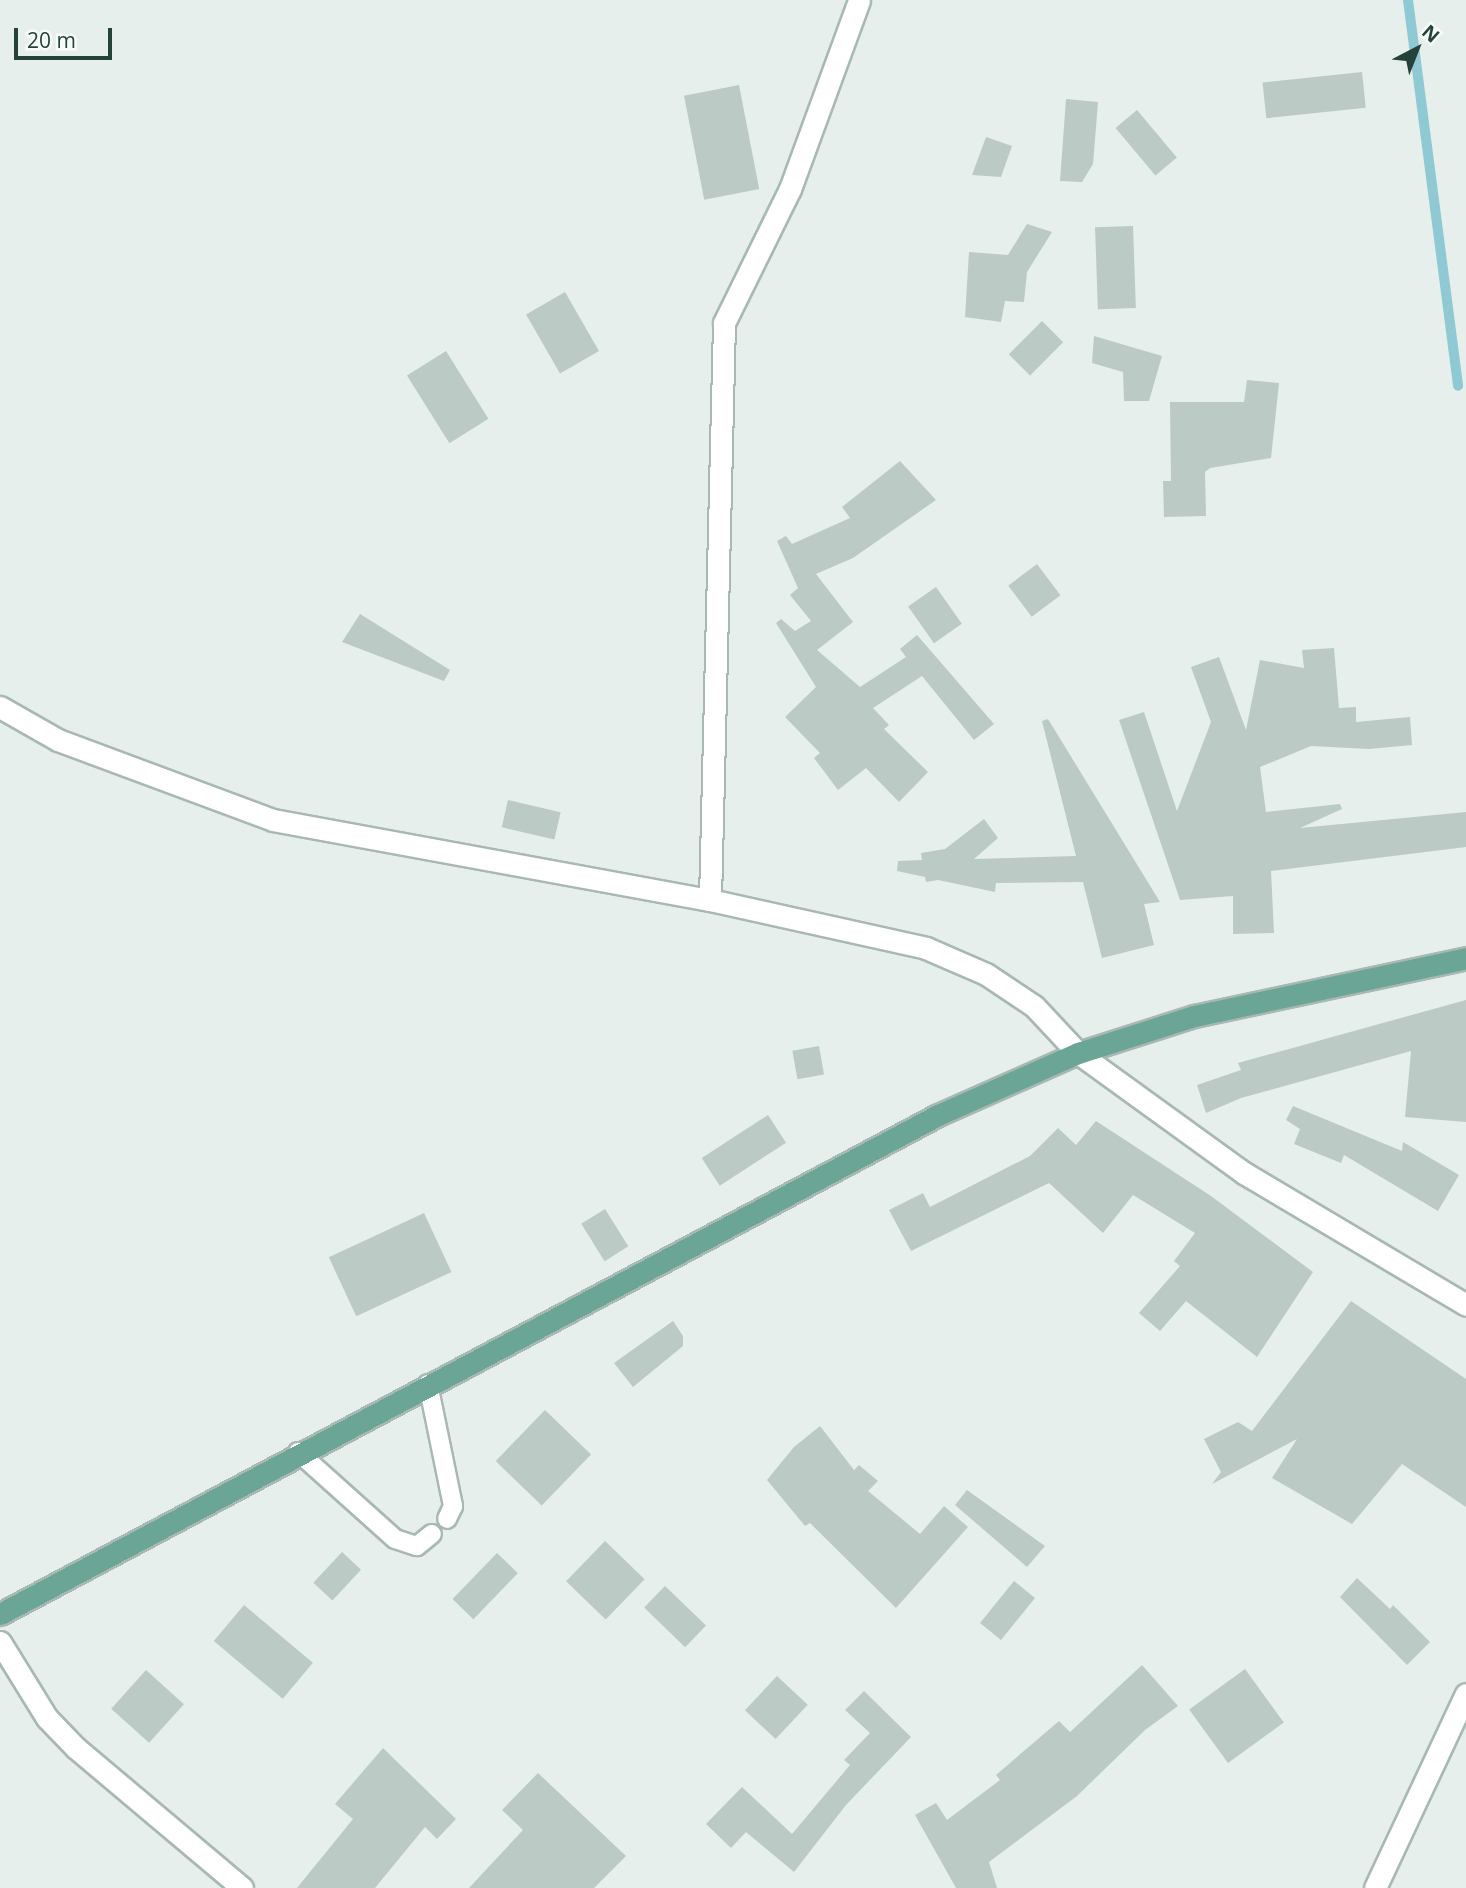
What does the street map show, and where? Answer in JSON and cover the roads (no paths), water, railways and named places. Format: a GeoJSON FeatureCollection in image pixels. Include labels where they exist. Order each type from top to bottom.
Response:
{"type":"FeatureCollection","features":[{"type":"Feature","properties":{"kind":"main road"},"geometry":{"type":"LineString","coordinates":[[0,1614],[298,1452],[938,1115],[1078,1053],[1194,1016],[1466,958]]}},
{"type":"Feature","properties":{"kind":"street"},"geometry":{"type":"LineString","coordinates":[[710,900],[724,323],[790,189],[859,0]]}},
{"type":"Feature","properties":{"kind":"street"},"geometry":{"type":"LineString","coordinates":[[0,707],[58,740],[273,820],[710,900],[926,948],[986,974],[1034,1006],[1078,1053],[1244,1173],[1466,1306]]}},
{"type":"Feature","properties":{"kind":"street"},"geometry":{"type":"LineString","coordinates":[[0,1642],[47,1718],[76,1748],[242,1888]]}},
{"type":"Feature","properties":{"kind":"street"},"geometry":{"type":"LineString","coordinates":[[1375,1888],[1466,1695]]}},
{"type":"Feature","properties":{"kind":"lane"},"geometry":{"type":"LineString","coordinates":[[428,1384],[453,1506],[447,1519]]}},
{"type":"Feature","properties":{"kind":"lane"},"geometry":{"type":"LineString","coordinates":[[298,1452],[395,1539],[417,1546],[432,1534]]}},
{"type":"Feature","properties":{"kind":"waterway"},"geometry":{"type":"LineString","coordinates":[[1408,0],[1458,386]]}}]}
